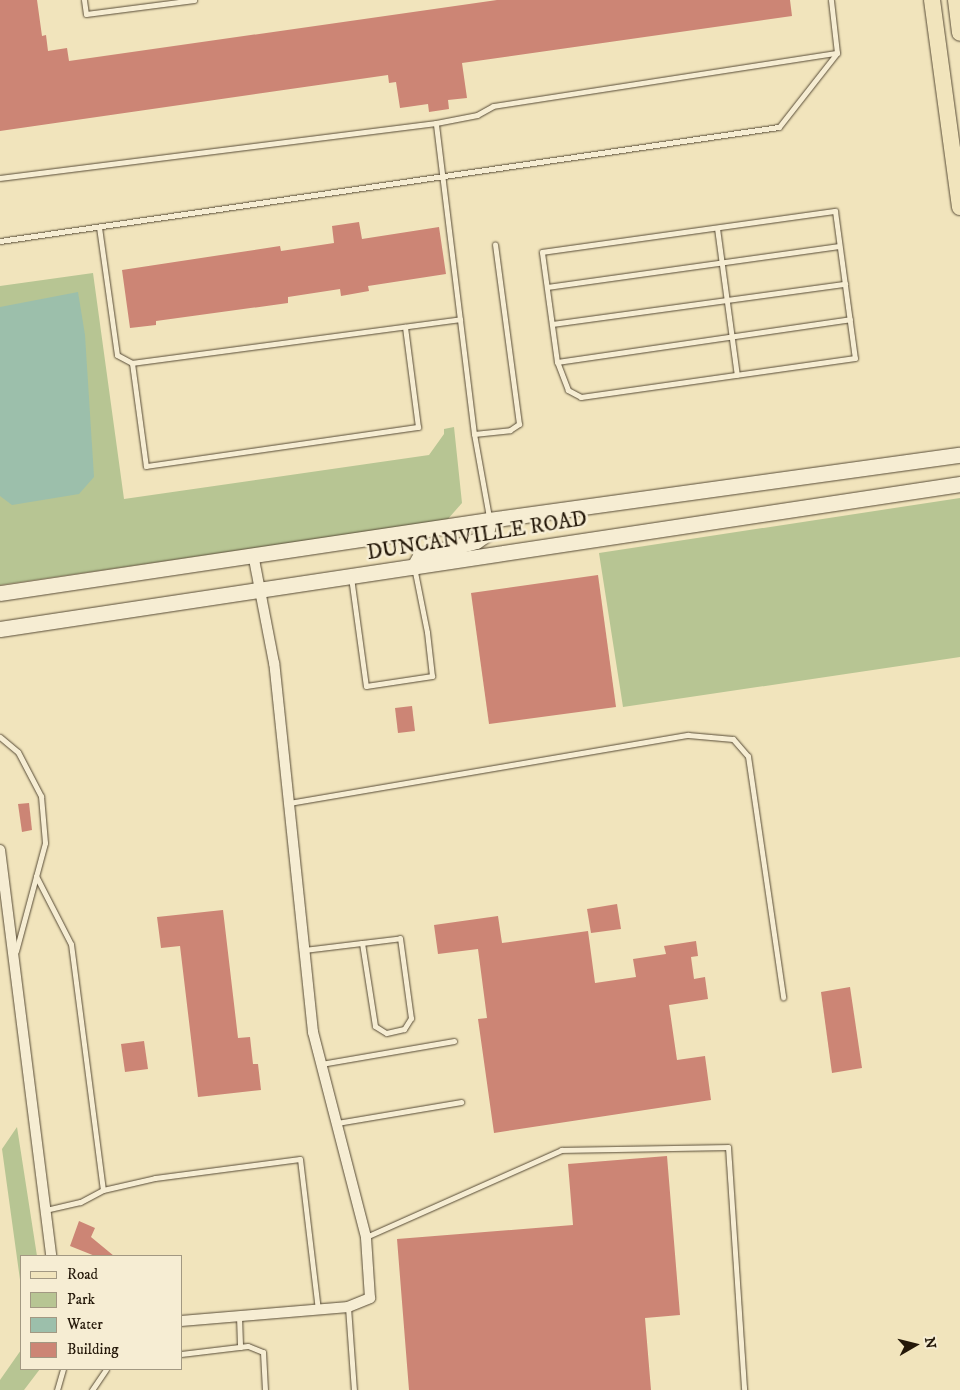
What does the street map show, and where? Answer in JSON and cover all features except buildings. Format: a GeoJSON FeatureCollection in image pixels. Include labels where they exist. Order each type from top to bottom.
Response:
{"type":"FeatureCollection","features":[{"type":"Feature","properties":{"kind":"main road"},"geometry":{"type":"LineString","coordinates":[[932,0],[960,207]]}},
{"type":"Feature","properties":{"kind":"main road"},"geometry":{"type":"LineString","coordinates":[[956,0],[960,33]]}},
{"type":"Feature","properties":{"kind":"main road","name":"DUNCANVILLE ROAD"},"geometry":{"type":"LineString","coordinates":[[0,593],[489,520],[960,455]]}},
{"type":"Feature","properties":{"kind":"main road","name":"DUNCANVILLE ROAD"},"geometry":{"type":"LineString","coordinates":[[0,629],[960,484]]}},
{"type":"Feature","properties":{"kind":"main road"},"geometry":{"type":"LineString","coordinates":[[489,520],[498,555]]}},
{"type":"Feature","properties":{"kind":"main road"},"geometry":{"type":"LineString","coordinates":[[414,567],[420,556],[476,541],[486,534],[489,520]]}},
{"type":"Feature","properties":{"kind":"street"},"geometry":{"type":"LineString","coordinates":[[182,1321],[348,1307],[370,1298],[366,1237],[313,1032],[274,663],[258,590],[253,554]]}},
{"type":"Feature","properties":{"kind":"street"},"geometry":{"type":"LineString","coordinates":[[0,850],[51,1255]]}},
{"type":"Feature","properties":{"kind":"lane"},"geometry":{"type":"LineString","coordinates":[[84,0],[86,14],[194,0]]}},
{"type":"Feature","properties":{"kind":"lane"},"geometry":{"type":"LineString","coordinates":[[0,241],[440,175],[779,127],[837,52],[831,0]]}},
{"type":"Feature","properties":{"kind":"lane"},"geometry":{"type":"LineString","coordinates":[[0,178],[436,123],[477,115],[493,106],[837,52]]}},
{"type":"Feature","properties":{"kind":"lane"},"geometry":{"type":"LineString","coordinates":[[436,123],[440,175],[474,434],[489,520]]}},
{"type":"Feature","properties":{"kind":"lane"},"geometry":{"type":"LineString","coordinates":[[834,211],[839,246],[855,358],[581,397],[568,390],[557,362],[542,252],[834,211]]}},
{"type":"Feature","properties":{"kind":"lane"},"geometry":{"type":"LineString","coordinates":[[99,227],[117,355],[132,363],[460,319]]}},
{"type":"Feature","properties":{"kind":"lane"},"geometry":{"type":"LineString","coordinates":[[717,228],[737,375]]}},
{"type":"Feature","properties":{"kind":"lane"},"geometry":{"type":"LineString","coordinates":[[474,434],[510,430],[518,424],[495,245]]}},
{"type":"Feature","properties":{"kind":"lane"},"geometry":{"type":"LineString","coordinates":[[546,288],[839,246]]}},
{"type":"Feature","properties":{"kind":"lane"},"geometry":{"type":"LineString","coordinates":[[552,324],[845,284]]}},
{"type":"Feature","properties":{"kind":"lane"},"geometry":{"type":"LineString","coordinates":[[557,362],[850,320]]}},
{"type":"Feature","properties":{"kind":"lane"},"geometry":{"type":"LineString","coordinates":[[132,363],[146,466],[418,427],[405,327]]}},
{"type":"Feature","properties":{"kind":"lane"},"geometry":{"type":"LineString","coordinates":[[351,577],[366,686],[432,676],[427,632],[414,567]]}},
{"type":"Feature","properties":{"kind":"lane"},"geometry":{"type":"LineString","coordinates":[[289,803],[688,735],[732,739],[748,756],[783,997]]}},
{"type":"Feature","properties":{"kind":"lane"},"geometry":{"type":"LineString","coordinates":[[0,737],[18,752],[41,796],[45,843],[14,958]]}},
{"type":"Feature","properties":{"kind":"lane"},"geometry":{"type":"LineString","coordinates":[[36,876],[71,944],[103,1190]]}},
{"type":"Feature","properties":{"kind":"lane"},"geometry":{"type":"LineString","coordinates":[[304,950],[400,938],[411,1018],[404,1029],[386,1033],[375,1026],[362,943]]}},
{"type":"Feature","properties":{"kind":"lane"},"geometry":{"type":"LineString","coordinates":[[322,1064],[454,1041]]}},
{"type":"Feature","properties":{"kind":"lane"},"geometry":{"type":"LineString","coordinates":[[337,1123],[461,1102]]}},
{"type":"Feature","properties":{"kind":"lane"},"geometry":{"type":"LineString","coordinates":[[366,1237],[561,1150],[728,1147],[744,1390]]}},
{"type":"Feature","properties":{"kind":"lane"},"geometry":{"type":"LineString","coordinates":[[45,1210],[80,1202],[103,1190],[155,1178],[300,1159],[318,1310]]}},
{"type":"Feature","properties":{"kind":"lane"},"geometry":{"type":"LineString","coordinates":[[348,1307],[354,1390]]}},
{"type":"Feature","properties":{"kind":"lane"},"geometry":{"type":"LineString","coordinates":[[239,1316],[240,1347]]}},
{"type":"Feature","properties":{"kind":"lane"},"geometry":{"type":"LineString","coordinates":[[182,1354],[248,1346],[263,1352],[265,1390]]}},
{"type":"Feature","properties":{"kind":"lane"},"geometry":{"type":"LineString","coordinates":[[57,1390],[63,1370]]}},
{"type":"Feature","properties":{"kind":"lane"},"geometry":{"type":"LineString","coordinates":[[92,1390],[105,1370]]}},
{"type":"Feature","properties":{"kind":"green space"},"geometry":{"type":"Polygon","coordinates":[[[93,273],[124,499],[429,455],[444,434],[444,429],[454,427],[462,503],[447,520],[0,585],[0,286],[93,273]]]}},
{"type":"Feature","properties":{"kind":"green space"},"geometry":{"type":"Polygon","coordinates":[[[960,498],[960,657],[623,707],[599,553],[960,498]]]}},
{"type":"Feature","properties":{"kind":"green space"},"geometry":{"type":"Polygon","coordinates":[[[17,1127],[37,1255],[20,1255],[20,1280],[2,1149],[17,1127]]]}},
{"type":"Feature","properties":{"kind":"green space"},"geometry":{"type":"Polygon","coordinates":[[[20,1351],[20,1370],[39,1370],[24,1390],[0,1390],[0,1380],[20,1351]]]}},
{"type":"Feature","properties":{"kind":"water"},"geometry":{"type":"Polygon","coordinates":[[[78,292],[85,335],[94,477],[79,494],[12,505],[0,496],[0,307],[78,292]]]}}]}
